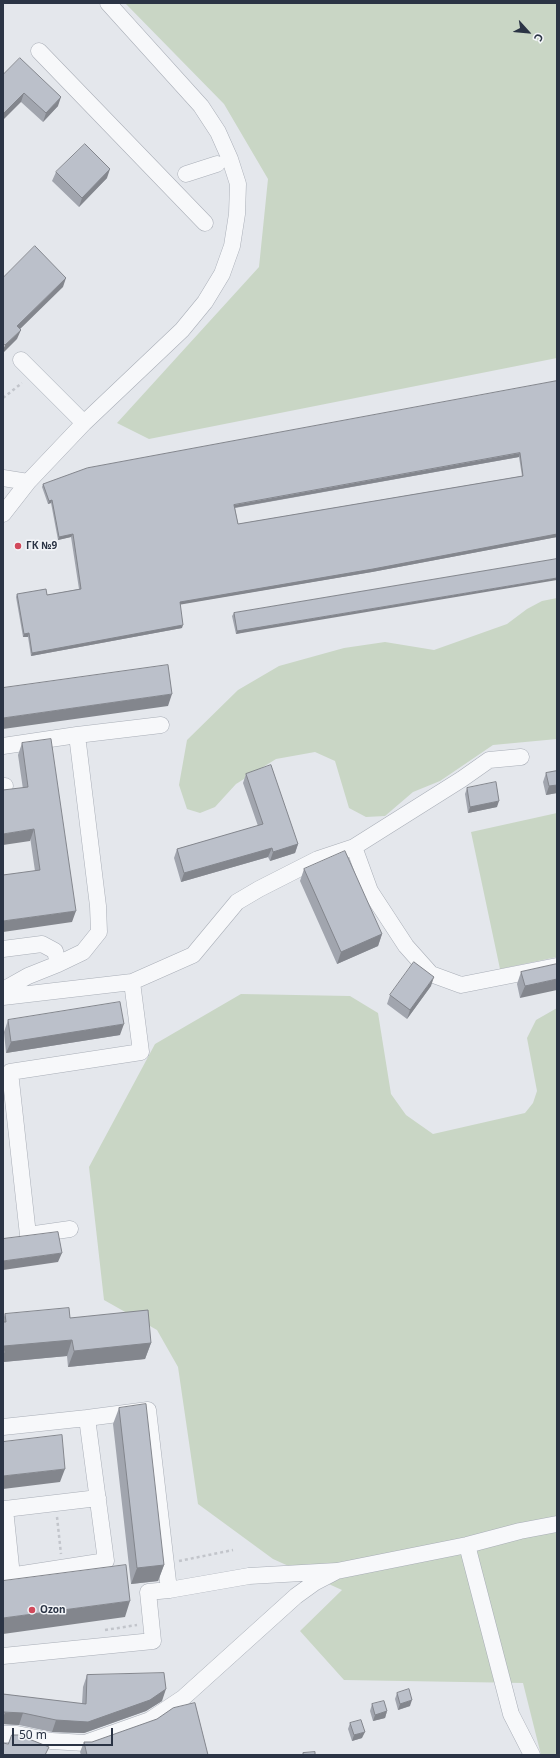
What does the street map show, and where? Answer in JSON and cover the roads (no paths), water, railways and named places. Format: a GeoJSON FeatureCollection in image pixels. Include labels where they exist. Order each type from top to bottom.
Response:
{"type":"FeatureCollection","features":[{"type":"Feature","properties":{"kind":"street"},"geometry":{"type":"LineString","coordinates":[[3,514],[28,482],[84,423],[182,330],[205,302],[222,274],[232,246],[237,214],[238,184],[230,159],[218,132],[201,106],[108,3]]}},
{"type":"Feature","properties":{"kind":"street"},"geometry":{"type":"LineString","coordinates":[[39,51],[204,223]]}},
{"type":"Feature","properties":{"kind":"street"},"geometry":{"type":"LineString","coordinates":[[186,174],[217,164]]}},
{"type":"Feature","properties":{"kind":"street"},"geometry":{"type":"LineString","coordinates":[[21,360],[84,423]]}},
{"type":"Feature","properties":{"kind":"street"},"geometry":{"type":"LineString","coordinates":[[3,478],[28,482]]}},
{"type":"Feature","properties":{"kind":"street"},"geometry":{"type":"LineString","coordinates":[[3,746],[161,725]]}},
{"type":"Feature","properties":{"kind":"street"},"geometry":{"type":"LineString","coordinates":[[3,990],[28,976],[83,952],[99,932],[98,906],[77,735]]}},
{"type":"Feature","properties":{"kind":"street"},"geometry":{"type":"LineString","coordinates":[[3,997],[132,982],[192,954],[237,902],[253,892],[318,858],[354,846],[489,760],[521,757]]}},
{"type":"Feature","properties":{"kind":"street"},"geometry":{"type":"LineString","coordinates":[[354,846],[370,891],[406,946],[432,974],[461,985],[557,966]]}},
{"type":"Feature","properties":{"kind":"street"},"geometry":{"type":"LineString","coordinates":[[3,949],[42,944],[55,951],[58,964]]}},
{"type":"Feature","properties":{"kind":"street"},"geometry":{"type":"LineString","coordinates":[[70,1229],[28,1235],[10,1072],[141,1052],[132,982]]}},
{"type":"Feature","properties":{"kind":"street"},"geometry":{"type":"LineString","coordinates":[[3,1427],[148,1410],[169,1590]]}},
{"type":"Feature","properties":{"kind":"street"},"geometry":{"type":"LineString","coordinates":[[88,1418],[106,1561],[8,1577],[5,1509],[98,1498]]}},
{"type":"Feature","properties":{"kind":"street"},"geometry":{"type":"LineString","coordinates":[[3,1656],[153,1641],[148,1592],[169,1590],[249,1576],[337,1571],[467,1545],[520,1531],[557,1524]]}},
{"type":"Feature","properties":{"kind":"street"},"geometry":{"type":"LineString","coordinates":[[467,1545],[511,1714],[532,1755]]}},
{"type":"Feature","properties":{"kind":"street"},"geometry":{"type":"LineString","coordinates":[[3,1734],[17,1734],[51,1742],[85,1743],[150,1720],[183,1698],[296,1596],[314,1583],[337,1571]]}},
{"type":"Feature","properties":{"kind":"street"},"geometry":{"type":"LineString","coordinates":[[30,1737],[62,1755]]}},
{"type":"Feature","properties":{"kind":"place","name":"ГК №9"},"geometry":{"type":"Point","coordinates":[18,546]}},
{"type":"Feature","properties":{"kind":"place","name":"Ozon"},"geometry":{"type":"Point","coordinates":[32,1610]}}]}
